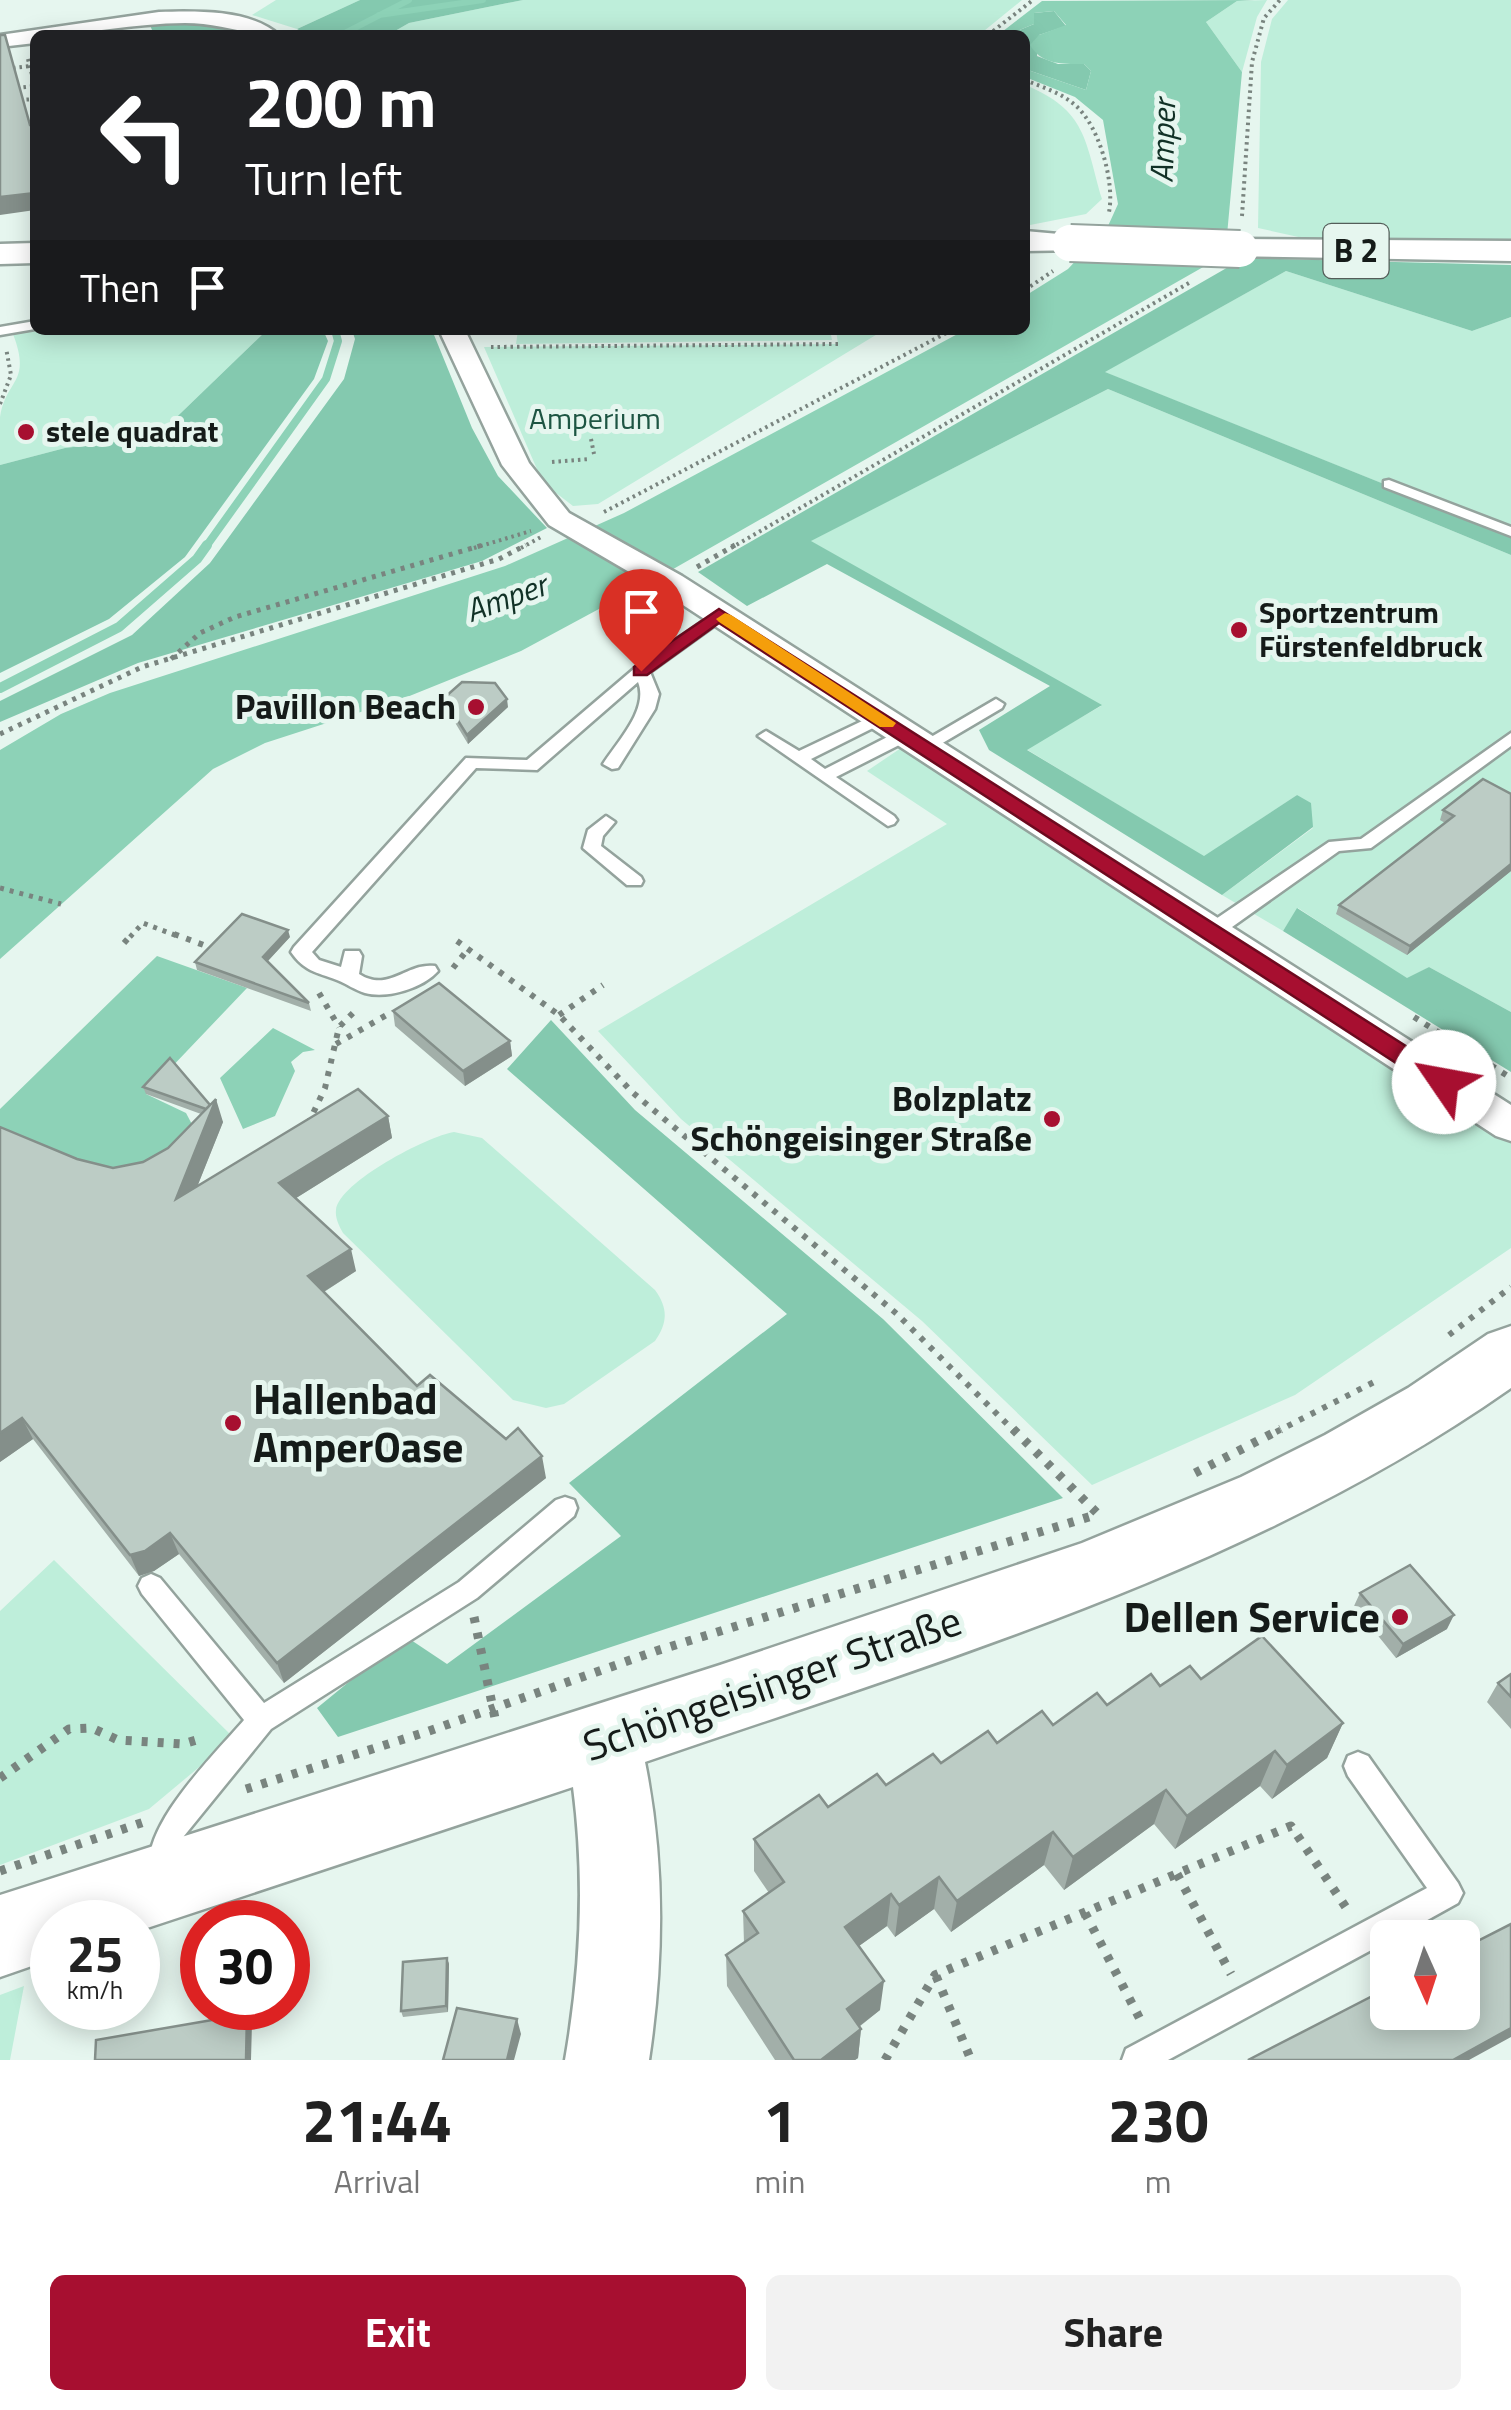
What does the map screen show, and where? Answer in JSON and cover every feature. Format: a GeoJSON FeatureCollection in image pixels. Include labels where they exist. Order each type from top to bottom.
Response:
{"type":"FeatureCollection","features":[{"type":"Feature","properties":{"kind":"street"},"geometry":{"type":"LineString","coordinates":[[87,30],[192,17],[224,18],[256,30]]}},
{"type":"Feature","properties":{"kind":"street"},"geometry":{"type":"LineString","coordinates":[[0,41],[30,37]]}},
{"type":"Feature","properties":{"kind":"street","name":"B 2"},"geometry":{"type":"LineString","coordinates":[[1030,241],[1240,236],[1511,251]]}},
{"type":"Feature","properties":{"kind":"street"},"geometry":{"type":"LineString","coordinates":[[0,254],[30,252]]}},
{"type":"Feature","properties":{"kind":"street"},"geometry":{"type":"LineString","coordinates":[[456,339],[516,465],[570,526],[666,580],[1511,1126]]}},
{"type":"Feature","properties":{"kind":"street","name":"Schöngeisinger Straße"},"geometry":{"type":"LineString","coordinates":[[0,1936],[603,1742],[1115,1566],[1240,1514],[1450,1398],[1511,1353]]}},
{"type":"Feature","properties":{"kind":"street"},"geometry":{"type":"LineString","coordinates":[[603,1742],[621,1849],[623,1912],[620,1990],[607,2060]]}},
{"type":"Feature","properties":{"kind":"lane"},"geometry":{"type":"LineString","coordinates":[[1,331],[30,325]]}},
{"type":"Feature","properties":{"kind":"lane"},"geometry":{"type":"LineString","coordinates":[[1389,484],[1511,532]]}},
{"type":"Feature","properties":{"kind":"lane"},"geometry":{"type":"LineString","coordinates":[[428,971],[400,986],[377,990],[359,985],[351,966],[312,965],[301,952],[472,762],[531,766],[641,671],[719,614]]}},
{"type":"Feature","properties":{"kind":"lane"},"geometry":{"type":"LineString","coordinates":[[612,764],[647,710],[651,694],[641,671]]}},
{"type":"Feature","properties":{"kind":"lane"},"geometry":{"type":"LineString","coordinates":[[799,758],[902,733],[996,704]]}},
{"type":"Feature","properties":{"kind":"lane"},"geometry":{"type":"LineString","coordinates":[[824,776],[902,733]]}},
{"type":"Feature","properties":{"kind":"lane"},"geometry":{"type":"LineString","coordinates":[[766,736],[888,820]]}},
{"type":"Feature","properties":{"kind":"lane"},"geometry":{"type":"LineString","coordinates":[[1211,932],[1335,846],[1365,844],[1511,738]]}},
{"type":"Feature","properties":{"kind":"lane"},"geometry":{"type":"LineString","coordinates":[[606,822],[594,834],[592,848],[634,881]]}},
{"type":"Feature","properties":{"kind":"lane"},"geometry":{"type":"LineString","coordinates":[[158,1884],[172,1830],[261,1720],[468,1590],[565,1508]]}},
{"type":"Feature","properties":{"kind":"lane"},"geometry":{"type":"LineString","coordinates":[[151,1586],[261,1720]]}},
{"type":"Feature","properties":{"kind":"lane"},"geometry":{"type":"LineString","coordinates":[[1147,2055],[1448,1894],[1358,1766]]}},
{"type":"Feature","properties":{"kind":"path"},"geometry":{"type":"LineString","coordinates":[[994,30],[1033,0]]}},
{"type":"Feature","properties":{"kind":"path"},"geometry":{"type":"LineString","coordinates":[[1240,236],[1252,62],[1264,18],[1280,0]]}},
{"type":"Feature","properties":{"kind":"path"},"geometry":{"type":"LineString","coordinates":[[13,68],[30,66]]}},
{"type":"Feature","properties":{"kind":"path"},"geometry":{"type":"LineString","coordinates":[[1030,82],[1077,105],[1091,120],[1113,196],[1103,224]]}},
{"type":"Feature","properties":{"kind":"path"},"geometry":{"type":"LineString","coordinates":[[18,88],[30,87]]}},
{"type":"Feature","properties":{"kind":"path"},"geometry":{"type":"LineString","coordinates":[[20,100],[30,99]]}},
{"type":"Feature","properties":{"kind":"path"},"geometry":{"type":"LineString","coordinates":[[666,580],[1194,280]]}},
{"type":"Feature","properties":{"kind":"path"},"geometry":{"type":"LineString","coordinates":[[0,404],[11,375],[1,331]]}},
{"type":"Feature","properties":{"kind":"path"},"geometry":{"type":"LineString","coordinates":[[0,734],[142,667],[499,559],[613,510],[943,335]]}},
{"type":"Feature","properties":{"kind":"path"},"geometry":{"type":"LineString","coordinates":[[456,339],[838,344]]}},
{"type":"Feature","properties":{"kind":"path"},"geometry":{"type":"LineString","coordinates":[[0,364],[8,363]]}},
{"type":"Feature","properties":{"kind":"path"},"geometry":{"type":"LineString","coordinates":[[591,439],[594,454]]}},
{"type":"Feature","properties":{"kind":"path"},"geometry":{"type":"LineString","coordinates":[[170,659],[193,636],[235,617],[543,528],[570,526]]}},
{"type":"Feature","properties":{"kind":"path"},"geometry":{"type":"LineString","coordinates":[[0,888],[61,904]]}},
{"type":"Feature","properties":{"kind":"path"},"geometry":{"type":"LineString","coordinates":[[124,942],[143,923],[222,952]]}},
{"type":"Feature","properties":{"kind":"path"},"geometry":{"type":"LineString","coordinates":[[458,941],[559,1015],[632,1092],[897,1314],[1110,1526]]}},
{"type":"Feature","properties":{"kind":"path"},"geometry":{"type":"LineString","coordinates":[[559,1015],[604,985]]}},
{"type":"Feature","properties":{"kind":"path"},"geometry":{"type":"LineString","coordinates":[[306,1129],[324,1088],[338,1026]]}},
{"type":"Feature","properties":{"kind":"path"},"geometry":{"type":"LineString","coordinates":[[1439,1342],[1511,1287]]}},
{"type":"Feature","properties":{"kind":"path"},"geometry":{"type":"LineString","coordinates":[[1186,1478],[1392,1373]]}},
{"type":"Feature","properties":{"kind":"path"},"geometry":{"type":"LineString","coordinates":[[0,1871],[656,1651],[1115,1507]]}},
{"type":"Feature","properties":{"kind":"path"},"geometry":{"type":"LineString","coordinates":[[468,1590],[496,1724]]}},
{"type":"Feature","properties":{"kind":"path"},"geometry":{"type":"LineString","coordinates":[[0,1778],[69,1729],[92,1728],[118,1740],[183,1744],[261,1720]]}},
{"type":"Feature","properties":{"kind":"path"},"geometry":{"type":"LineString","coordinates":[[885,2060],[935,1975],[1291,1826],[1367,1939]]}},
{"type":"Feature","properties":{"kind":"path"},"geometry":{"type":"LineString","coordinates":[[1177,1874],[1247,2003]]}},
{"type":"Feature","properties":{"kind":"path"},"geometry":{"type":"LineString","coordinates":[[1084,1913],[1147,2055]]}},
{"type":"Feature","properties":{"kind":"path"},"geometry":{"type":"LineString","coordinates":[[935,1975],[971,2060]]}},
{"type":"Feature","properties":{"kind":"green space"},"geometry":{"type":"Polygon","coordinates":[[[276,0],[360,0],[297,29],[252,15],[276,0]]]}},
{"type":"Feature","properties":{"kind":"green space"},"geometry":{"type":"Polygon","coordinates":[[[523,0],[1022,0],[985,30],[397,30],[409,23],[523,0]]]}},
{"type":"Feature","properties":{"kind":"green space"},"geometry":{"type":"Polygon","coordinates":[[[1267,0],[1257,17],[1242,72],[1206,22],[1237,1],[1267,0]]]}},
{"type":"Feature","properties":{"kind":"green space"},"geometry":{"type":"Polygon","coordinates":[[[1288,0],[1511,0],[1511,239],[1312,240],[1258,228],[1261,62],[1272,19],[1288,0]]]}},
{"type":"Feature","properties":{"kind":"green space"},"geometry":{"type":"Polygon","coordinates":[[[1030,88],[1061,105],[1087,144],[1102,199],[1086,214],[1030,225],[1030,88]]]}},
{"type":"Feature","properties":{"kind":"green space","name":"Sportzentrum Fürstenfeldbruck"},"geometry":{"type":"Polygon","coordinates":[[[1286,271],[1472,331],[1511,317],[1511,535],[1104,372],[1286,271]]]}},
{"type":"Feature","properties":{"kind":"green space"},"geometry":{"type":"Polygon","coordinates":[[[13,334],[262,335],[156,437],[65,448],[0,465],[0,417],[20,363],[13,334]]]}},
{"type":"Feature","properties":{"kind":"green space"},"geometry":{"type":"Polygon","coordinates":[[[517,335],[831,335],[832,340],[516,344],[517,335]]]}},
{"type":"Feature","properties":{"kind":"green space","name":"Amperium"},"geometry":{"type":"Polygon","coordinates":[[[837,335],[876,335],[598,504],[573,506],[543,483],[484,347],[838,344],[837,335]]]}},
{"type":"Feature","properties":{"kind":"green space","name":"Sportzentrum Fürstenfeldbruck"},"geometry":{"type":"Polygon","coordinates":[[[1108,389],[1511,555],[1511,1012],[1429,967],[1407,979],[1298,908],[1283,931],[1222,895],[1313,828],[1297,795],[1204,857],[1026,749],[1101,706],[810,541],[1108,389]]]}},
{"type":"Feature","properties":{"kind":"green space"},"geometry":{"type":"Polygon","coordinates":[[[901,748],[1511,1137],[1511,1248],[1295,1395],[1092,1485],[922,1321],[681,1119],[598,1031],[947,824],[867,771],[901,748]]]}},
{"type":"Feature","properties":{"kind":"green space"},"geometry":{"type":"Polygon","coordinates":[[[454,1132],[482,1138],[655,1290],[662,1303],[664,1321],[655,1341],[564,1404],[546,1408],[513,1400],[339,1225],[336,1210],[341,1199],[368,1174],[406,1151],[454,1132]]]}},
{"type":"Feature","properties":{"kind":"green space"},"geometry":{"type":"Polygon","coordinates":[[[54,1560],[234,1738],[149,1809],[0,1865],[0,1611],[54,1560]]]}},
{"type":"Feature","properties":{"kind":"green space"},"geometry":{"type":"Polygon","coordinates":[[[24,1986],[10,2060],[0,2060],[0,1995],[24,1986]]]}},
{"type":"Feature","properties":{"kind":"shaded area"},"geometry":{"type":"Polygon","coordinates":[[[360,0],[523,0],[409,23],[397,30],[297,29],[360,0]]]}},
{"type":"Feature","properties":{"kind":"shaded area"},"geometry":{"type":"Polygon","coordinates":[[[1054,11],[1066,26],[1039,35],[1037,56],[1058,64],[1084,64],[1091,71],[1086,90],[1030,71],[1030,30],[1020,30],[1034,24],[1034,13],[1054,11]]]}},
{"type":"Feature","properties":{"kind":"shaded area"},"geometry":{"type":"Polygon","coordinates":[[[188,21],[240,30],[152,30],[150,25],[188,21]]]}},
{"type":"Feature","properties":{"kind":"shaded area"},"geometry":{"type":"Polygon","coordinates":[[[1244,258],[1511,265],[1511,317],[1472,331],[1286,271],[1105,372],[1511,535],[1511,555],[1108,389],[811,541],[1102,705],[1027,750],[1204,856],[1297,795],[1311,803],[1313,827],[1222,895],[989,750],[979,730],[1050,686],[827,564],[747,606],[698,572],[1244,258]]]}},
{"type":"Feature","properties":{"kind":"shaded area"},"geometry":{"type":"Polygon","coordinates":[[[262,335],[325,335],[328,341],[314,379],[185,557],[109,619],[0,673],[0,465],[65,448],[156,437],[262,335]]]}},
{"type":"Feature","properties":{"kind":"shaded area"},"geometry":{"type":"Polygon","coordinates":[[[354,335],[434,335],[472,428],[498,476],[547,528],[482,561],[138,663],[0,722],[0,701],[132,635],[210,563],[344,379],[354,335]]]}},
{"type":"Feature","properties":{"kind":"shaded area"},"geometry":{"type":"Polygon","coordinates":[[[1297,908],[1407,978],[1429,967],[1511,1012],[1511,1072],[1283,931],[1297,908]]]}},
{"type":"Feature","properties":{"kind":"shaded area"},"geometry":{"type":"Polygon","coordinates":[[[551,1020],[635,1110],[883,1319],[1063,1498],[338,1737],[317,1708],[405,1636],[447,1664],[621,1536],[569,1483],[787,1314],[507,1069],[551,1020]]]}},
{"type":"Feature","properties":{"kind":"water"},"geometry":{"type":"Polygon","coordinates":[[[1255,0],[1237,1],[1206,22],[1242,72],[1227,235],[1219,258],[675,568],[521,651],[407,697],[265,743],[213,769],[0,959],[0,750],[61,714],[110,693],[505,566],[624,513],[956,335],[1030,335],[1030,293],[1068,269],[1108,226],[1118,204],[1103,120],[1075,97],[1030,79],[1030,71],[1086,90],[1091,71],[1084,64],[1047,60],[1030,45],[1039,35],[1066,25],[1054,11],[1034,13],[1034,24],[1020,30],[1004,30],[1042,1],[1255,0]]]}},
{"type":"Feature","properties":{"kind":"water"},"geometry":{"type":"Polygon","coordinates":[[[157,956],[247,988],[146,1094],[186,1113],[195,1130],[163,1178],[0,1145],[0,1109],[157,956]]]}},
{"type":"Feature","properties":{"kind":"water"},"geometry":{"type":"Polygon","coordinates":[[[273,1028],[315,1050],[303,1052],[291,1062],[295,1071],[275,1116],[243,1129],[220,1078],[273,1028]]]}},
{"type":"Feature","properties":{"kind":"building"},"geometry":{"type":"Polygon","coordinates":[[[0,35],[5,35],[30,125],[30,194],[0,197],[0,35]]]}},
{"type":"Feature","properties":{"kind":"building","name":"Pavillon Beach"},"geometry":{"type":"Polygon","coordinates":[[[462,682],[495,683],[507,699],[467,735],[444,698],[462,682]]]}},
{"type":"Feature","properties":{"kind":"building"},"geometry":{"type":"Polygon","coordinates":[[[1483,779],[1511,794],[1511,864],[1410,946],[1339,905],[1454,816],[1443,810],[1483,779]]]}},
{"type":"Feature","properties":{"kind":"building"},"geometry":{"type":"Polygon","coordinates":[[[242,914],[288,930],[263,957],[309,1003],[195,962],[242,914]]]}},
{"type":"Feature","properties":{"kind":"building"},"geometry":{"type":"Polygon","coordinates":[[[439,983],[510,1041],[463,1071],[393,1011],[439,983]]]}},
{"type":"Feature","properties":{"kind":"building"},"geometry":{"type":"Polygon","coordinates":[[[170,1058],[210,1105],[206,1109],[143,1087],[170,1058]]]}},
{"type":"Feature","properties":{"kind":"building","name":"Hallenbad AmperOase"},"geometry":{"type":"Polygon","coordinates":[[[358,1089],[388,1116],[279,1183],[351,1249],[308,1276],[417,1386],[430,1375],[506,1439],[518,1428],[542,1456],[277,1663],[170,1533],[145,1551],[130,1555],[22,1418],[0,1433],[0,1127],[77,1159],[113,1168],[143,1162],[168,1148],[216,1099],[176,1199],[358,1089]]]}},
{"type":"Feature","properties":{"kind":"building"},"geometry":{"type":"Polygon","coordinates":[[[1410,1565],[1454,1615],[1403,1644],[1360,1593],[1410,1565]]]}},
{"type":"Feature","properties":{"kind":"building"},"geometry":{"type":"Polygon","coordinates":[[[1262,1636],[1343,1723],[1287,1765],[1275,1751],[1187,1816],[1166,1790],[1073,1857],[1053,1832],[957,1901],[939,1877],[899,1905],[891,1894],[845,1927],[884,1981],[847,2009],[861,2029],[821,2060],[794,2060],[726,1955],[758,1933],[743,1911],[784,1882],[754,1839],[819,1795],[828,1807],[877,1774],[886,1785],[933,1754],[941,1763],[988,1731],[997,1743],[1042,1711],[1053,1725],[1097,1693],[1107,1705],[1151,1674],[1160,1686],[1190,1666],[1201,1679],[1262,1636]]]}},
{"type":"Feature","properties":{"kind":"building"},"geometry":{"type":"Polygon","coordinates":[[[1511,1674],[1511,1697],[1498,1683],[1511,1674]]]}},
{"type":"Feature","properties":{"kind":"building"},"geometry":{"type":"Polygon","coordinates":[[[1511,1924],[1511,2028],[1453,2060],[1248,2060],[1370,1997],[1370,2030],[1480,2030],[1480,1940],[1511,1924]]]}},
{"type":"Feature","properties":{"kind":"building"},"geometry":{"type":"Polygon","coordinates":[[[447,1958],[446,2006],[401,2011],[403,1962],[447,1958]]]}},
{"type":"Feature","properties":{"kind":"building"},"geometry":{"type":"Polygon","coordinates":[[[457,2008],[517,2019],[507,2060],[443,2060],[457,2008]]]}},
{"type":"Feature","properties":{"kind":"building"},"geometry":{"type":"Polygon","coordinates":[[[180,2026],[180,2030],[247,2030],[246,2060],[95,2060],[96,2040],[180,2026]]]}},
{"type":"Feature","properties":{"kind":"waterway","name":"Amper"},"geometry":{"type":"LineString","coordinates":[[380,15],[409,0]]}},
{"type":"Feature","properties":{"kind":"waterway"},"geometry":{"type":"LineString","coordinates":[[380,15],[483,0]]}},
{"type":"Feature","properties":{"kind":"waterway","name":"Amper"},"geometry":{"type":"LineString","coordinates":[[351,30],[380,15]]}},
{"type":"Feature","properties":{"kind":"waterway","name":"Amper"},"geometry":{"type":"LineString","coordinates":[[205,548],[326,379],[336,335]]}},
{"type":"Feature","properties":{"kind":"waterway","name":"Amper"},"geometry":{"type":"LineString","coordinates":[[0,688],[119,627],[197,559],[207,545]]}},
{"type":"Feature","properties":{"kind":"slow traffic"},"geometry":{"type":"LineString","coordinates":[[725,619],[887,723]]}},
{"type":"Feature","properties":{"kind":"place","name":"stele quadrat"},"geometry":{"type":"Point","coordinates":[26,432]}},
{"type":"Feature","properties":{"kind":"place","name":"Sportzentrum Fürstenfeldbruck"},"geometry":{"type":"Point","coordinates":[1239,630]}},
{"type":"Feature","properties":{"kind":"place","name":"Pavillon Beach"},"geometry":{"type":"Point","coordinates":[476,707]}},
{"type":"Feature","properties":{"kind":"place","name":"Bolzplatz Schöngeisinger Straße"},"geometry":{"type":"Point","coordinates":[1052,1119]}},
{"type":"Feature","properties":{"kind":"place","name":"Hallenbad AmperOase"},"geometry":{"type":"Point","coordinates":[233,1423]}},
{"type":"Feature","properties":{"kind":"place","name":"Dellen Service"},"geometry":{"type":"Point","coordinates":[1400,1617]}},
{"type":"Feature","properties":{"kind":"route"},"geometry":{"type":"LineString","coordinates":[[641,671],[719,614],[1444,1082]]}}]}
